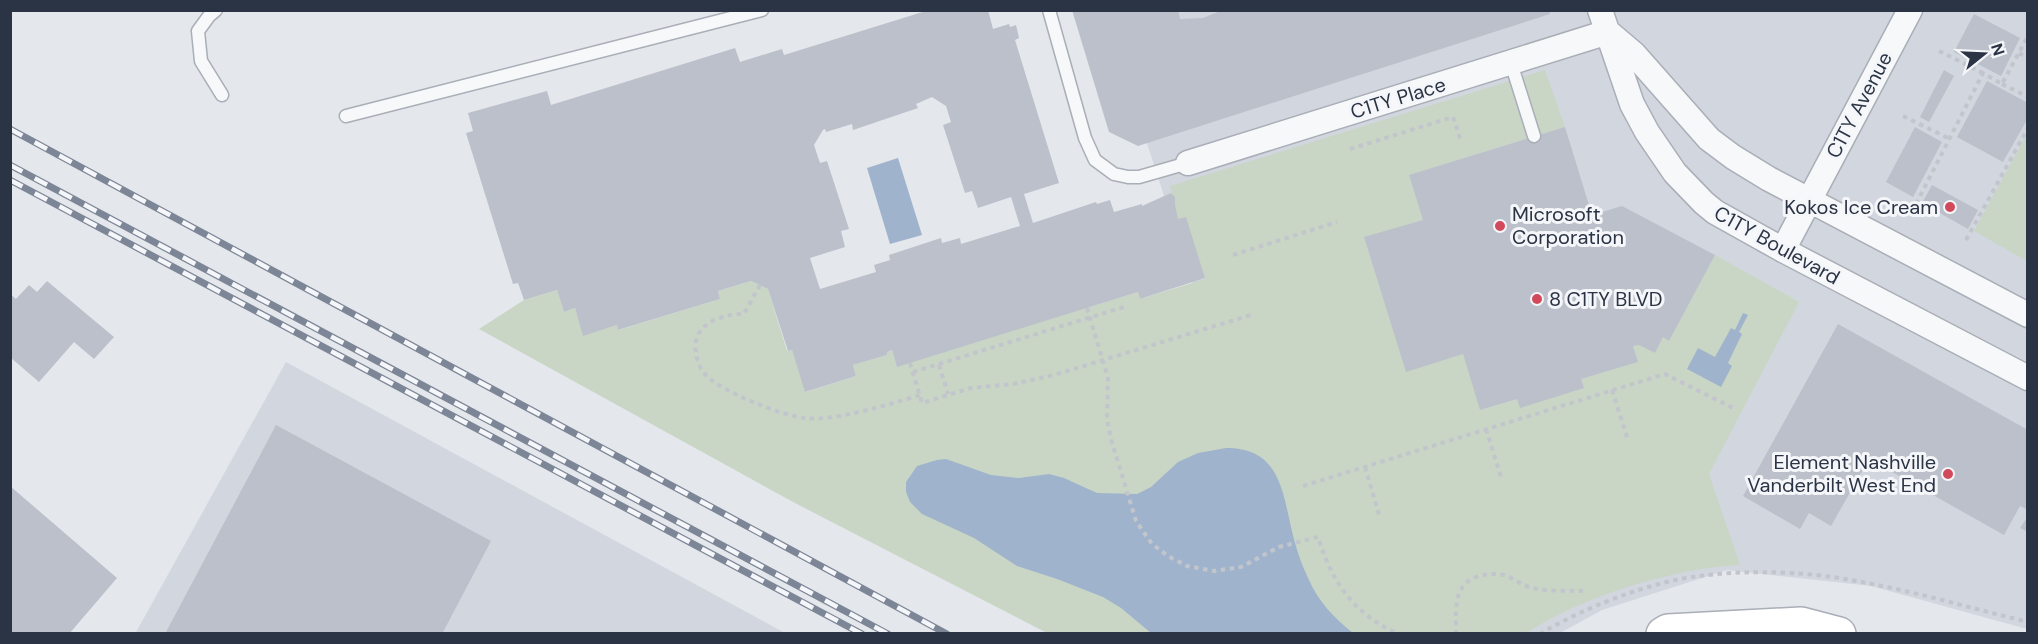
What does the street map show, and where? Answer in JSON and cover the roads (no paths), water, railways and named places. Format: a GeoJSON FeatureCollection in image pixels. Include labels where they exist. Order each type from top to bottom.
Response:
{"type":"FeatureCollection","features":[{"type":"Feature","properties":{"kind":"main road"},"geometry":{"type":"LineString","coordinates":[[1663,633],[1801,624],[1839,633]]}},
{"type":"Feature","properties":{"kind":"street","name":"C1TY Avenue"},"geometry":{"type":"LineString","coordinates":[[1783,250],[1910,10]]}},
{"type":"Feature","properties":{"kind":"street","name":"C1TY Place"},"geometry":{"type":"LineString","coordinates":[[1188,163],[1511,63],[1604,21]]}},
{"type":"Feature","properties":{"kind":"street"},"geometry":{"type":"LineString","coordinates":[[1604,21],[1709,139],[1746,166],[2028,315]]}},
{"type":"Feature","properties":{"kind":"street","name":"C1TY Boulevard"},"geometry":{"type":"LineString","coordinates":[[1604,21],[1632,104],[1647,132],[1675,173],[1715,212],[2028,378]]}},
{"type":"Feature","properties":{"kind":"lane"},"geometry":{"type":"LineString","coordinates":[[216,10],[198,31],[201,61],[222,95]]}},
{"type":"Feature","properties":{"kind":"lane"},"geometry":{"type":"LineString","coordinates":[[346,116],[762,10]]}},
{"type":"Feature","properties":{"kind":"lane"},"geometry":{"type":"LineString","coordinates":[[1049,10],[1084,138],[1095,160],[1120,177],[1139,177],[1188,163]]}},
{"type":"Feature","properties":{"kind":"lane"},"geometry":{"type":"LineString","coordinates":[[1511,63],[1534,136]]}},
{"type":"Feature","properties":{"kind":"water"},"geometry":{"type":"Polygon","coordinates":[[[898,158],[922,235],[890,244],[867,168],[898,158]]]}},
{"type":"Feature","properties":{"kind":"water"},"geometry":{"type":"Polygon","coordinates":[[[1743,313],[1748,315],[1728,363],[1732,366],[1721,387],[1687,369],[1698,348],[1715,357],[1731,328],[1735,330],[1743,313]]]}},
{"type":"Feature","properties":{"kind":"water"},"geometry":{"type":"Polygon","coordinates":[[[1226,448],[1243,450],[1256,455],[1267,462],[1274,472],[1284,497],[1303,568],[1317,595],[1340,622],[1353,633],[1151,633],[1121,608],[1103,597],[1017,566],[974,538],[922,514],[910,502],[906,492],[906,482],[917,466],[946,459],[991,475],[1019,478],[1049,474],[1064,478],[1097,493],[1137,494],[1151,487],[1178,462],[1198,453],[1226,448]]]}},
{"type":"Feature","properties":{"kind":"railway"},"geometry":{"type":"LineString","coordinates":[[10,129],[947,634]]}},
{"type":"Feature","properties":{"kind":"railway"},"geometry":{"type":"LineString","coordinates":[[10,165],[888,634]]}},
{"type":"Feature","properties":{"kind":"railway"},"geometry":{"type":"LineString","coordinates":[[10,180],[862,634]]}},
{"type":"Feature","properties":{"kind":"place","name":"Kokos Ice Cream"},"geometry":{"type":"Point","coordinates":[1950,207]}},
{"type":"Feature","properties":{"kind":"place","name":"Microsoft Corporation"},"geometry":{"type":"Point","coordinates":[1500,226]}},
{"type":"Feature","properties":{"kind":"place","name":"8 C1TY BLVD"},"geometry":{"type":"Point","coordinates":[1537,299]}},
{"type":"Feature","properties":{"kind":"place","name":"Element Nashville Vanderbilt West End"},"geometry":{"type":"Point","coordinates":[1948,474]}}]}
